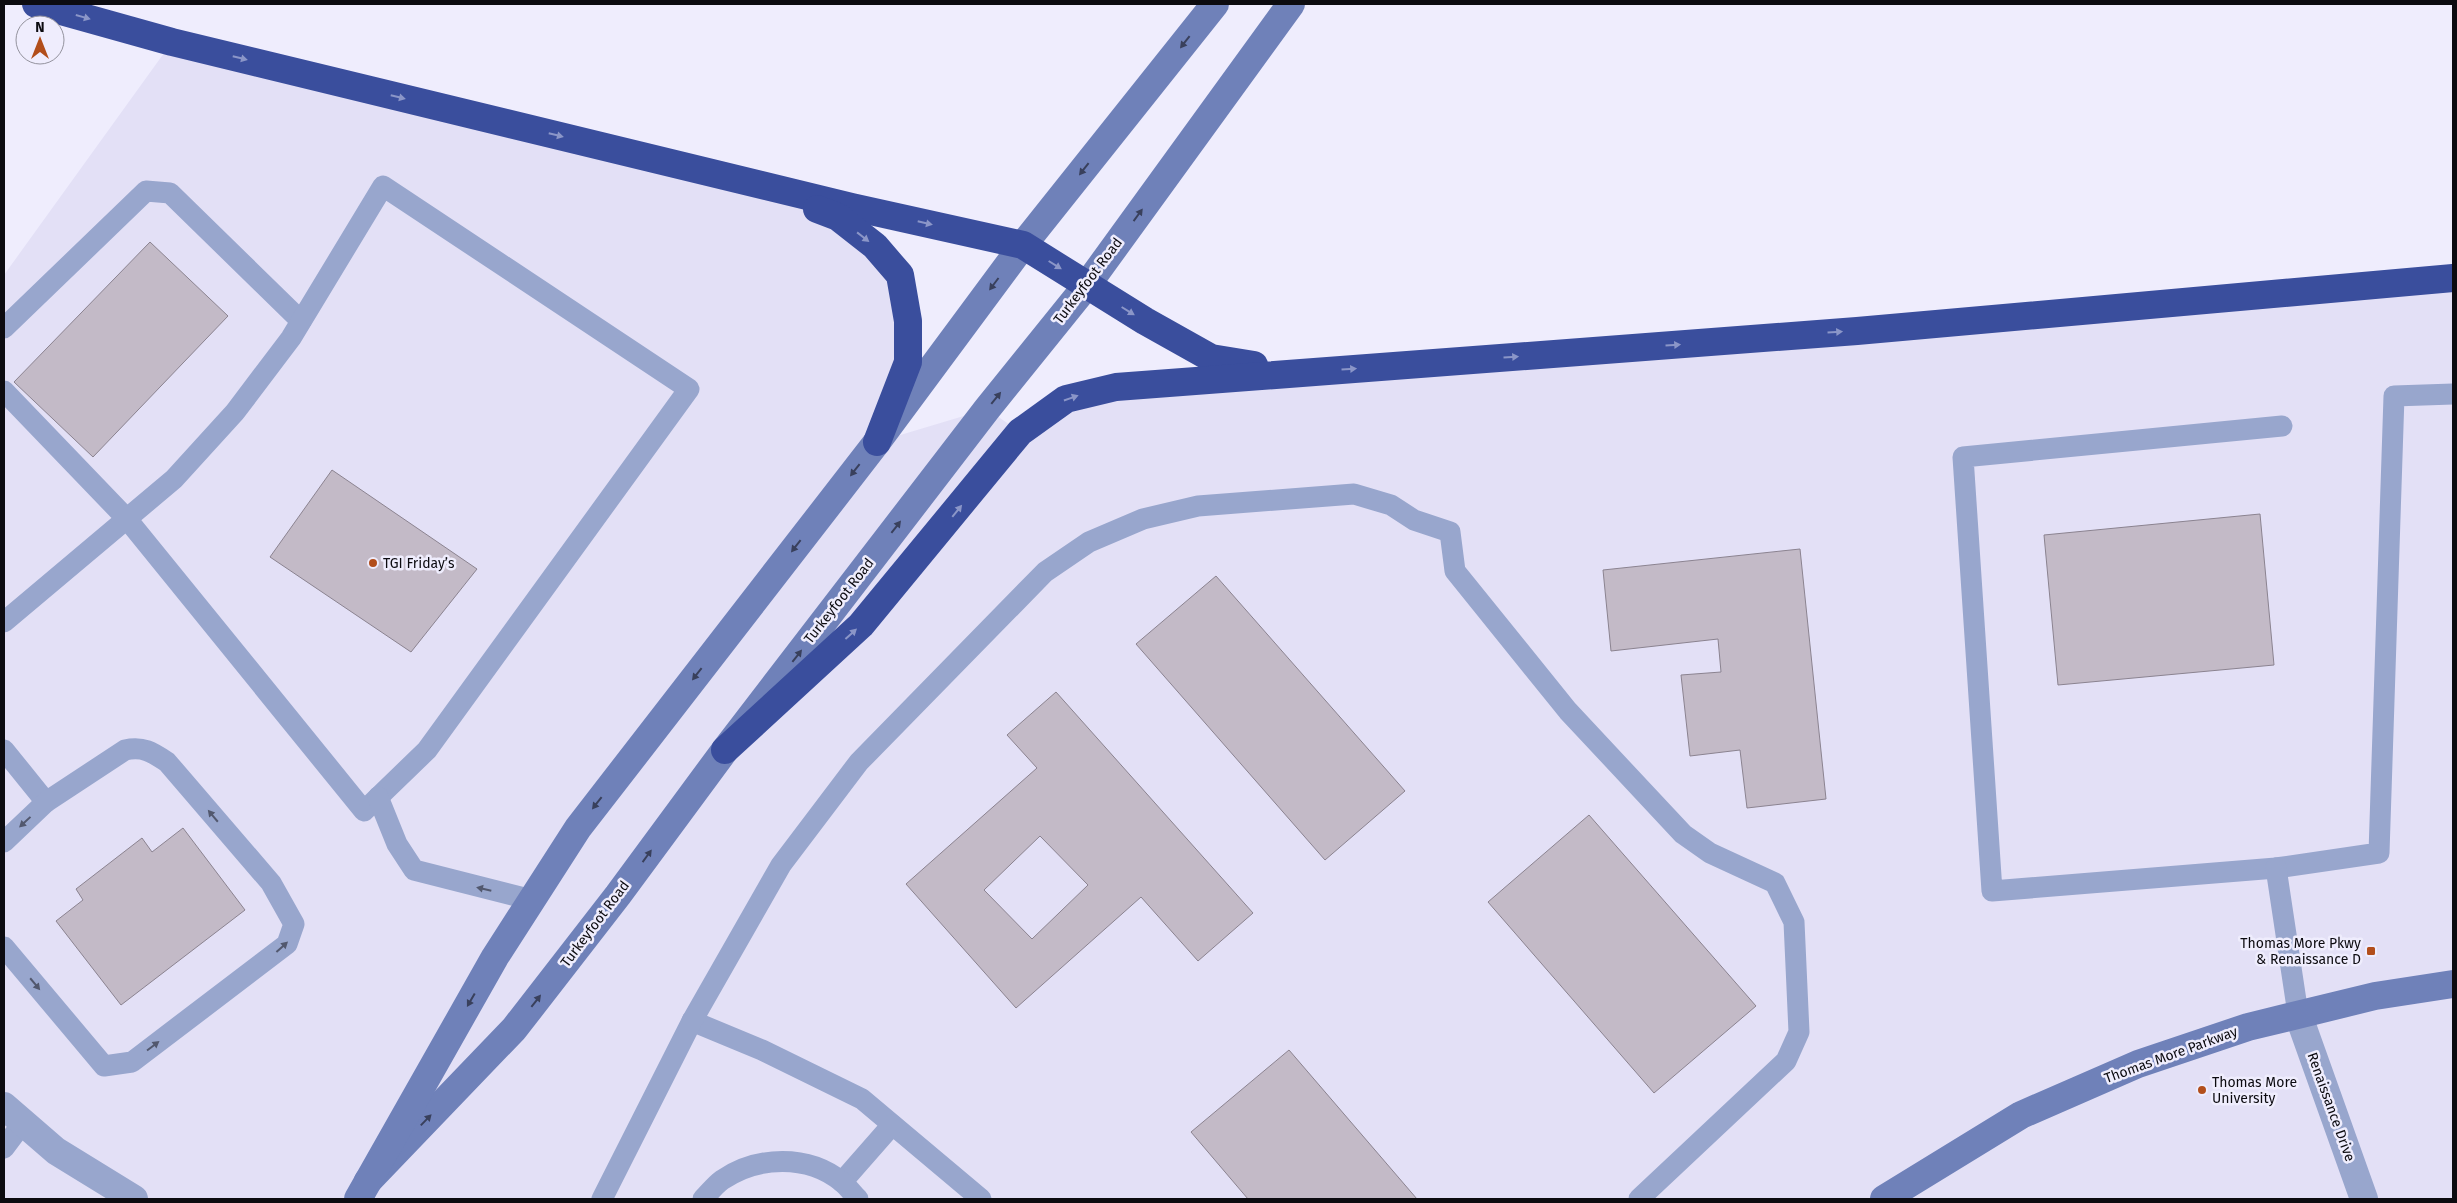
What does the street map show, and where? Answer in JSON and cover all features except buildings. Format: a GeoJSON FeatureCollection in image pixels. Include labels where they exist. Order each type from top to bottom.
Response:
{"type":"FeatureCollection","features":[{"type":"Feature","properties":{"kind":"highway"},"geometry":{"type":"LineString","coordinates":[[36,4],[172,42],[758,184],[1023,245],[1211,358],[1300,372]]}},
{"type":"Feature","properties":{"kind":"highway"},"geometry":{"type":"LineString","coordinates":[[758,184],[838,217],[875,246],[900,275],[908,321],[908,362],[877,442]]}},
{"type":"Feature","properties":{"kind":"highway"},"geometry":{"type":"LineString","coordinates":[[724,750],[861,625],[1020,432],[1066,399],[1116,386],[1857,331],[2453,278]]}},
{"type":"Feature","properties":{"kind":"main road","name":"Turkeyfoot Road"},"geometry":{"type":"LineString","coordinates":[[363,1190],[495,957],[578,828],[877,442],[1023,245],[1215,4]]}},
{"type":"Feature","properties":{"kind":"main road","name":"Turkeyfoot Road"},"geometry":{"type":"LineString","coordinates":[[363,1190],[514,1029],[618,895],[724,750],[987,409],[1087,285],[1291,4]]}},
{"type":"Feature","properties":{"kind":"main road","name":"Thomas More Parkway"},"geometry":{"type":"LineString","coordinates":[[1884,1199],[2021,1116],[2138,1064],[2248,1027],[2298,1014],[2375,996],[2453,984]]}},
{"type":"Feature","properties":{"kind":"street","name":"Renaissance Drive"},"geometry":{"type":"LineString","coordinates":[[2298,1014],[2364,1199]]}},
{"type":"Feature","properties":{"kind":"street"},"geometry":{"type":"LineString","coordinates":[[13,1115],[56,1151],[134,1199]]}},
{"type":"Feature","properties":{"kind":"lane"},"geometry":{"type":"LineString","coordinates":[[4,391],[127,519],[364,811],[427,750],[689,389],[383,186],[291,338],[235,412],[174,479],[127,519],[4,622]]}},
{"type":"Feature","properties":{"kind":"lane"},"geometry":{"type":"LineString","coordinates":[[4,328],[146,191],[170,192],[301,322]]}},
{"type":"Feature","properties":{"kind":"lane"},"geometry":{"type":"LineString","coordinates":[[2282,426],[1963,457],[1992,891],[2276,868],[2378,853],[2394,396],[2453,394]]}},
{"type":"Feature","properties":{"kind":"lane"},"geometry":{"type":"LineString","coordinates":[[602,1199],[692,1021],[781,865],[860,762],[1045,572],[1089,542],[1143,519],[1198,506],[1354,494],[1391,505],[1414,520],[1450,532],[1455,571],[1568,711],[1683,834],[1710,853],[1775,883],[1794,922],[1799,1032],[1786,1061],[1639,1199]]}},
{"type":"Feature","properties":{"kind":"lane"},"geometry":{"type":"LineString","coordinates":[[4,842],[46,802],[125,750],[136,748],[149,750],[167,762],[271,883],[294,924],[288,944],[132,1062],[104,1066],[4,947]]}},
{"type":"Feature","properties":{"kind":"lane"},"geometry":{"type":"LineString","coordinates":[[4,750],[46,802]]}},
{"type":"Feature","properties":{"kind":"lane"},"geometry":{"type":"LineString","coordinates":[[378,797],[397,844],[414,870],[532,900]]}},
{"type":"Feature","properties":{"kind":"lane"},"geometry":{"type":"LineString","coordinates":[[2276,868],[2298,1014]]}},
{"type":"Feature","properties":{"kind":"lane"},"geometry":{"type":"LineString","coordinates":[[692,1021],[762,1050],[862,1099],[981,1199]]}},
{"type":"Feature","properties":{"kind":"lane"},"geometry":{"type":"LineString","coordinates":[[4,1148],[13,1115]]}},
{"type":"Feature","properties":{"kind":"lane"},"geometry":{"type":"LineString","coordinates":[[842,1182],[892,1125]]}},
{"type":"Feature","properties":{"kind":"lane"},"geometry":{"type":"LineString","coordinates":[[703,1199],[721,1180],[750,1166],[782,1161],[814,1166],[842,1182],[858,1199]]}},
{"type":"Feature","properties":{"kind":"shaded area"},"geometry":{"type":"Polygon","coordinates":[[[172,42],[758,184],[875,246],[908,321],[877,442],[987,409],[1020,432],[1066,399],[2453,278],[2453,1199],[4,1199],[4,275],[172,42]]]}},
{"type":"Feature","properties":{"kind":"place","name":"TGI Friday’s"},"geometry":{"type":"Point","coordinates":[373,563]}},
{"type":"Feature","properties":{"kind":"place","name":"Thomas More Pkwy & Renaissance D"},"geometry":{"type":"Point","coordinates":[2371,951]}},
{"type":"Feature","properties":{"kind":"place","name":"Thomas More University"},"geometry":{"type":"Point","coordinates":[2202,1090]}}]}
